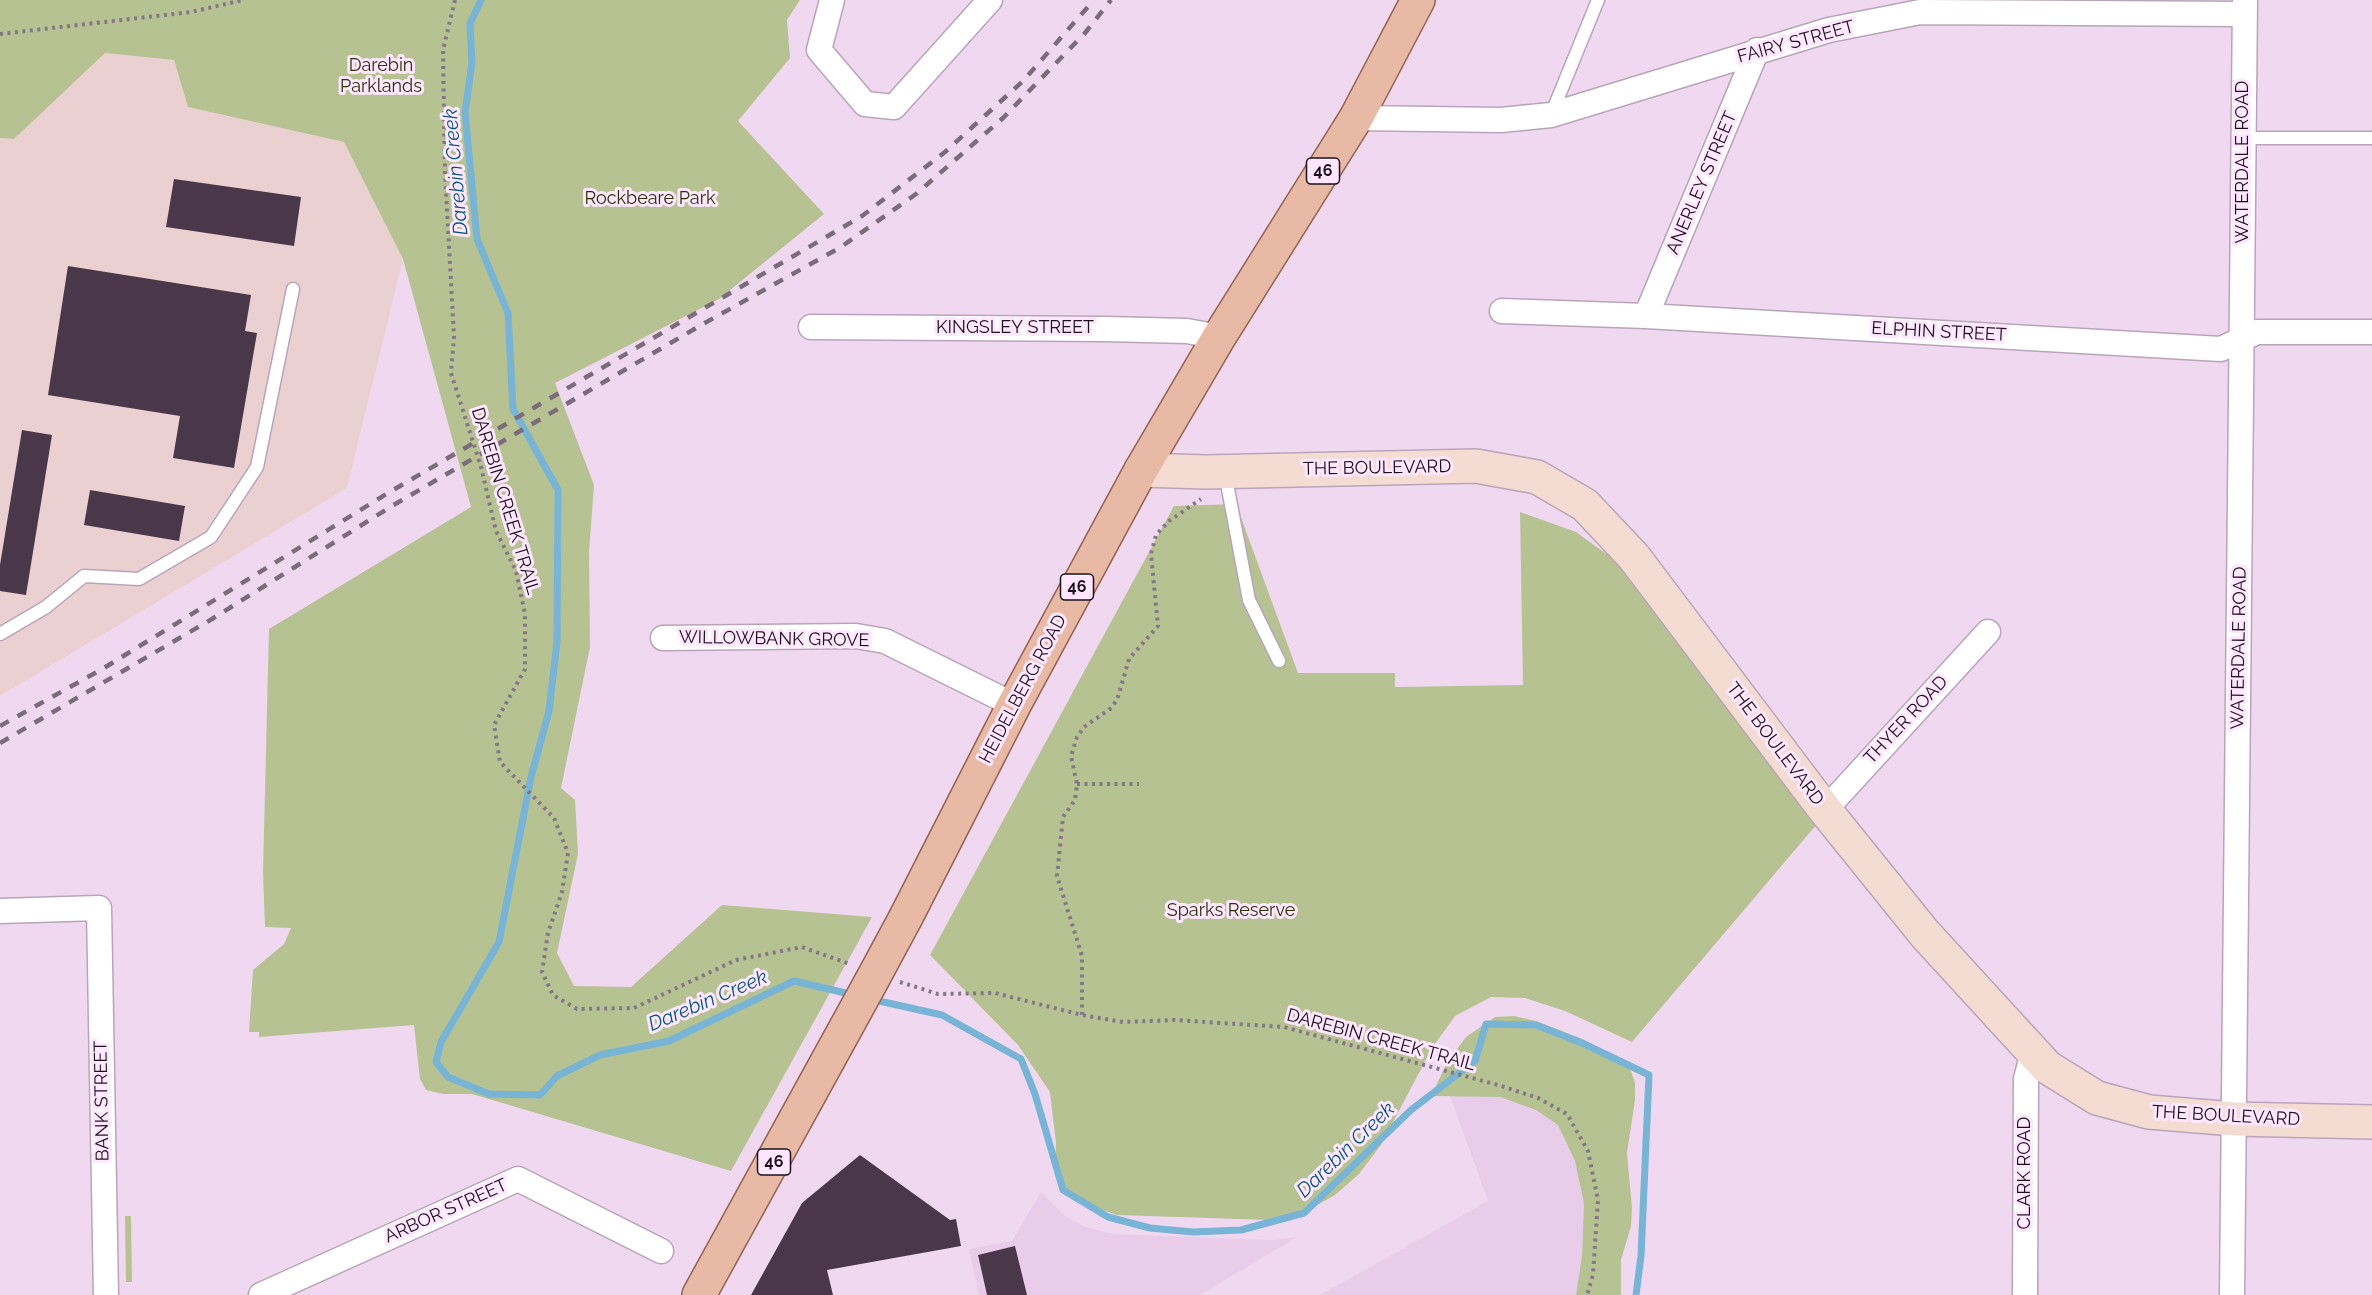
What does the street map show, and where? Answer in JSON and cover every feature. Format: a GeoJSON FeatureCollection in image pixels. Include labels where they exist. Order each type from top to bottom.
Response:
{"type":"FeatureCollection","features":[{"type":"Feature","properties":{"kind":"main road","name":"HEIDELBERG ROAD"},"geometry":{"type":"LineString","coordinates":[[699,1295],[906,917],[1014,705],[1141,470],[1219,337],[1356,118],[1418,0]]}},
{"type":"Feature","properties":{"kind":"street"},"geometry":{"type":"LineString","coordinates":[[832,0],[819,51],[865,104],[894,107],[990,0]]}},
{"type":"Feature","properties":{"kind":"street","name":"FAIRY STREET"},"geometry":{"type":"LineString","coordinates":[[1356,118],[1501,120],[1551,115],[1692,74],[1757,50],[1920,6],[2244,7]]}},
{"type":"Feature","properties":{"kind":"street","name":"WATERDALE ROAD"},"geometry":{"type":"LineString","coordinates":[[2232,1295],[2244,7]]}},
{"type":"Feature","properties":{"kind":"street","name":"ANERLEY STREET"},"geometry":{"type":"LineString","coordinates":[[1646,315],[1757,50]]}},
{"type":"Feature","properties":{"kind":"street","name":"ELPHIN STREET"},"geometry":{"type":"LineString","coordinates":[[1502,311],[1646,315],[2221,349],[2257,332],[2372,332]]}},
{"type":"Feature","properties":{"kind":"street","name":"KINGSLEY STREET"},"geometry":{"type":"LineString","coordinates":[[811,327],[1105,329],[1186,331],[1219,337]]}},
{"type":"Feature","properties":{"kind":"street","name":"THE BOULEVARD"},"geometry":{"type":"LineString","coordinates":[[1141,470],[1216,472],[1476,466],[1537,477],[1585,505],[1634,556],[1825,810],[1925,934],[2047,1067],[2097,1098],[2149,1112],[2234,1119],[2372,1122]]}},
{"type":"Feature","properties":{"kind":"street","name":"THYER ROAD"},"geometry":{"type":"LineString","coordinates":[[1825,810],[1988,632]]}},
{"type":"Feature","properties":{"kind":"street","name":"WILLOWBANK GROVE"},"geometry":{"type":"LineString","coordinates":[[663,638],[856,636],[885,641],[1014,705]]}},
{"type":"Feature","properties":{"kind":"street","name":"BANK STREET"},"geometry":{"type":"LineString","coordinates":[[0,911],[99,908],[106,1295]]}},
{"type":"Feature","properties":{"kind":"street","name":"CLARK ROAD"},"geometry":{"type":"LineString","coordinates":[[2025,1295],[2026,1079],[2033,1052]]}},
{"type":"Feature","properties":{"kind":"street","name":"ARBOR STREET"},"geometry":{"type":"LineString","coordinates":[[261,1295],[518,1179],[661,1251]]}},
{"type":"Feature","properties":{"kind":"lane"},"geometry":{"type":"LineString","coordinates":[[1551,115],[1598,0]]}},
{"type":"Feature","properties":{"kind":"lane"},"geometry":{"type":"LineString","coordinates":[[2243,138],[2372,138]]}},
{"type":"Feature","properties":{"kind":"lane"},"geometry":{"type":"LineString","coordinates":[[0,634],[46,607],[84,576],[139,579],[211,537],[257,467],[293,289]]}},
{"type":"Feature","properties":{"kind":"lane"},"geometry":{"type":"LineString","coordinates":[[1216,472],[1249,600],[1279,661]]}},
{"type":"Feature","properties":{"kind":"path"},"geometry":{"type":"LineString","coordinates":[[0,34],[191,12],[243,0]]}},
{"type":"Feature","properties":{"kind":"path","name":"DAREBIN CREEK TRAIL"},"geometry":{"type":"LineString","coordinates":[[455,0],[443,50],[445,173],[454,336],[451,373],[481,467],[496,531],[516,572],[525,614],[525,669],[494,725],[500,762],[554,819],[568,853],[562,892],[548,933],[542,972],[553,995],[577,1010],[634,1008],[736,960],[769,953]]}},
{"type":"Feature","properties":{"kind":"path"},"geometry":{"type":"LineString","coordinates":[[1082,1015],[1082,956],[1057,876],[1063,817],[1075,800],[1077,784],[1071,756],[1077,737],[1084,728],[1110,709],[1117,699],[1129,659],[1158,626],[1151,554],[1156,535],[1169,521],[1200,501],[1216,472]]}},
{"type":"Feature","properties":{"kind":"path"},"geometry":{"type":"LineString","coordinates":[[1077,784],[1139,784]]}},
{"type":"Feature","properties":{"kind":"path","name":"DAREBIN CREEK TRAIL"},"geometry":{"type":"LineString","coordinates":[[995,993],[1082,1015],[1123,1022],[1175,1020],[1284,1027],[1538,1098],[1567,1114],[1588,1151],[1598,1200],[1593,1275],[1587,1295]]}},
{"type":"Feature","properties":{"kind":"shaded area"},"geometry":{"type":"Polygon","coordinates":[[[105,53],[174,60],[188,107],[344,142],[403,259],[347,488],[0,696],[0,138],[14,139],[105,53]]]}},
{"type":"Feature","properties":{"kind":"shaded area"},"geometry":{"type":"Polygon","coordinates":[[[1450,1096],[1500,1097],[1536,1110],[1558,1125],[1575,1161],[1584,1204],[1582,1256],[1576,1295],[1320,1295],[1488,1201],[1450,1096]]]}},
{"type":"Feature","properties":{"kind":"shaded area"},"geometry":{"type":"Polygon","coordinates":[[[1041,1192],[1065,1216],[1083,1226],[1113,1234],[1271,1240],[1297,1237],[1200,1295],[979,1295],[969,1249],[1012,1241],[1041,1192]]]}},
{"type":"Feature","properties":{"kind":"green space"},"geometry":{"type":"Polygon","coordinates":[[[0,0],[800,0],[787,20],[790,58],[738,121],[824,214],[719,299],[555,383],[594,485],[589,552],[590,647],[561,788],[575,800],[578,854],[557,953],[574,986],[631,987],[722,905],[872,917],[731,1171],[472,1094],[443,1094],[426,1090],[420,1079],[414,1025],[259,1037],[259,1032],[249,1032],[253,970],[284,944],[291,928],[265,927],[263,872],[269,629],[471,507],[403,259],[344,142],[188,107],[174,60],[105,53],[14,139],[0,138],[0,0]]]}},
{"type":"Feature","properties":{"kind":"green space","name":"Sparks Reserve"},"geometry":{"type":"Polygon","coordinates":[[[1236,504],[1298,673],[1395,673],[1395,687],[1523,685],[1520,512],[1576,532],[1627,569],[1817,824],[1632,1042],[1565,1011],[1525,998],[1491,997],[1455,1016],[1432,1048],[1381,1145],[1359,1174],[1335,1195],[1298,1216],[1269,1220],[1117,1215],[1079,1202],[1062,1188],[1055,1171],[1056,1143],[1050,1092],[1018,1045],[930,955],[1174,506],[1236,504]]]}},
{"type":"Feature","properties":{"kind":"green space"},"geometry":{"type":"Polygon","coordinates":[[[1514,1016],[1536,1021],[1580,1038],[1622,1060],[1630,1069],[1635,1082],[1635,1100],[1627,1153],[1632,1208],[1631,1226],[1621,1260],[1621,1295],[1576,1295],[1582,1256],[1584,1204],[1575,1161],[1558,1125],[1536,1110],[1500,1097],[1431,1096],[1448,1061],[1466,1037],[1495,1017],[1514,1016]]]}},
{"type":"Feature","properties":{"kind":"green space"},"geometry":{"type":"Polygon","coordinates":[[[125,1216],[131,1216],[132,1282],[126,1282],[125,1216]]]}},
{"type":"Feature","properties":{"kind":"building"},"geometry":{"type":"Polygon","coordinates":[[[174,179],[301,197],[294,246],[166,227],[174,179]]]}},
{"type":"Feature","properties":{"kind":"building"},"geometry":{"type":"Polygon","coordinates":[[[68,266],[251,295],[245,331],[257,333],[234,468],[173,458],[180,416],[48,395],[68,266]]]}},
{"type":"Feature","properties":{"kind":"building"},"geometry":{"type":"Polygon","coordinates":[[[22,430],[52,435],[26,595],[0,591],[0,565],[22,430]]]}},
{"type":"Feature","properties":{"kind":"building"},"geometry":{"type":"Polygon","coordinates":[[[90,490],[185,506],[179,541],[84,525],[90,490]]]}},
{"type":"Feature","properties":{"kind":"building"},"geometry":{"type":"Polygon","coordinates":[[[860,1155],[950,1220],[956,1219],[961,1246],[827,1270],[833,1295],[751,1295],[802,1203],[860,1155]]]}},
{"type":"Feature","properties":{"kind":"building"},"geometry":{"type":"Polygon","coordinates":[[[1015,1246],[1027,1295],[987,1295],[978,1255],[1015,1246]]]}},
{"type":"Feature","properties":{"kind":"waterway","name":"Darebin Creek"},"geometry":{"type":"LineString","coordinates":[[481,0],[470,24],[472,63],[465,112],[477,239],[508,313],[513,409],[558,490],[557,642],[549,711],[531,777],[499,942],[441,1042],[436,1062],[448,1077],[489,1094],[540,1095],[557,1076],[600,1055],[669,1041],[794,981],[854,995]]}},
{"type":"Feature","properties":{"kind":"waterway","name":"Darebin Creek"},"geometry":{"type":"LineString","coordinates":[[870,999],[942,1015],[1021,1059],[1035,1094],[1063,1190],[1108,1217],[1150,1228],[1193,1232],[1241,1230],[1304,1213],[1411,1110],[1475,1061],[1486,1024],[1536,1025],[1582,1043],[1649,1075],[1641,1256],[1636,1295]]}},
{"type":"Feature","properties":{"kind":"railway"},"geometry":{"type":"LineString","coordinates":[[0,726],[104,668],[388,493],[862,216],[945,152],[1023,81],[1094,0]]}},
{"type":"Feature","properties":{"kind":"railway"},"geometry":{"type":"LineString","coordinates":[[0,743],[212,619],[392,506],[703,324],[841,247],[916,194],[1003,118],[1085,33],[1111,0]]}},
{"type":"Feature","properties":{"kind":"park label","name":"Darebin Parklands"},"geometry":{"type":"Point","coordinates":[381,76]}},
{"type":"Feature","properties":{"kind":"park label","name":"Rockbeare Park"},"geometry":{"type":"Point","coordinates":[650,199]}}]}
